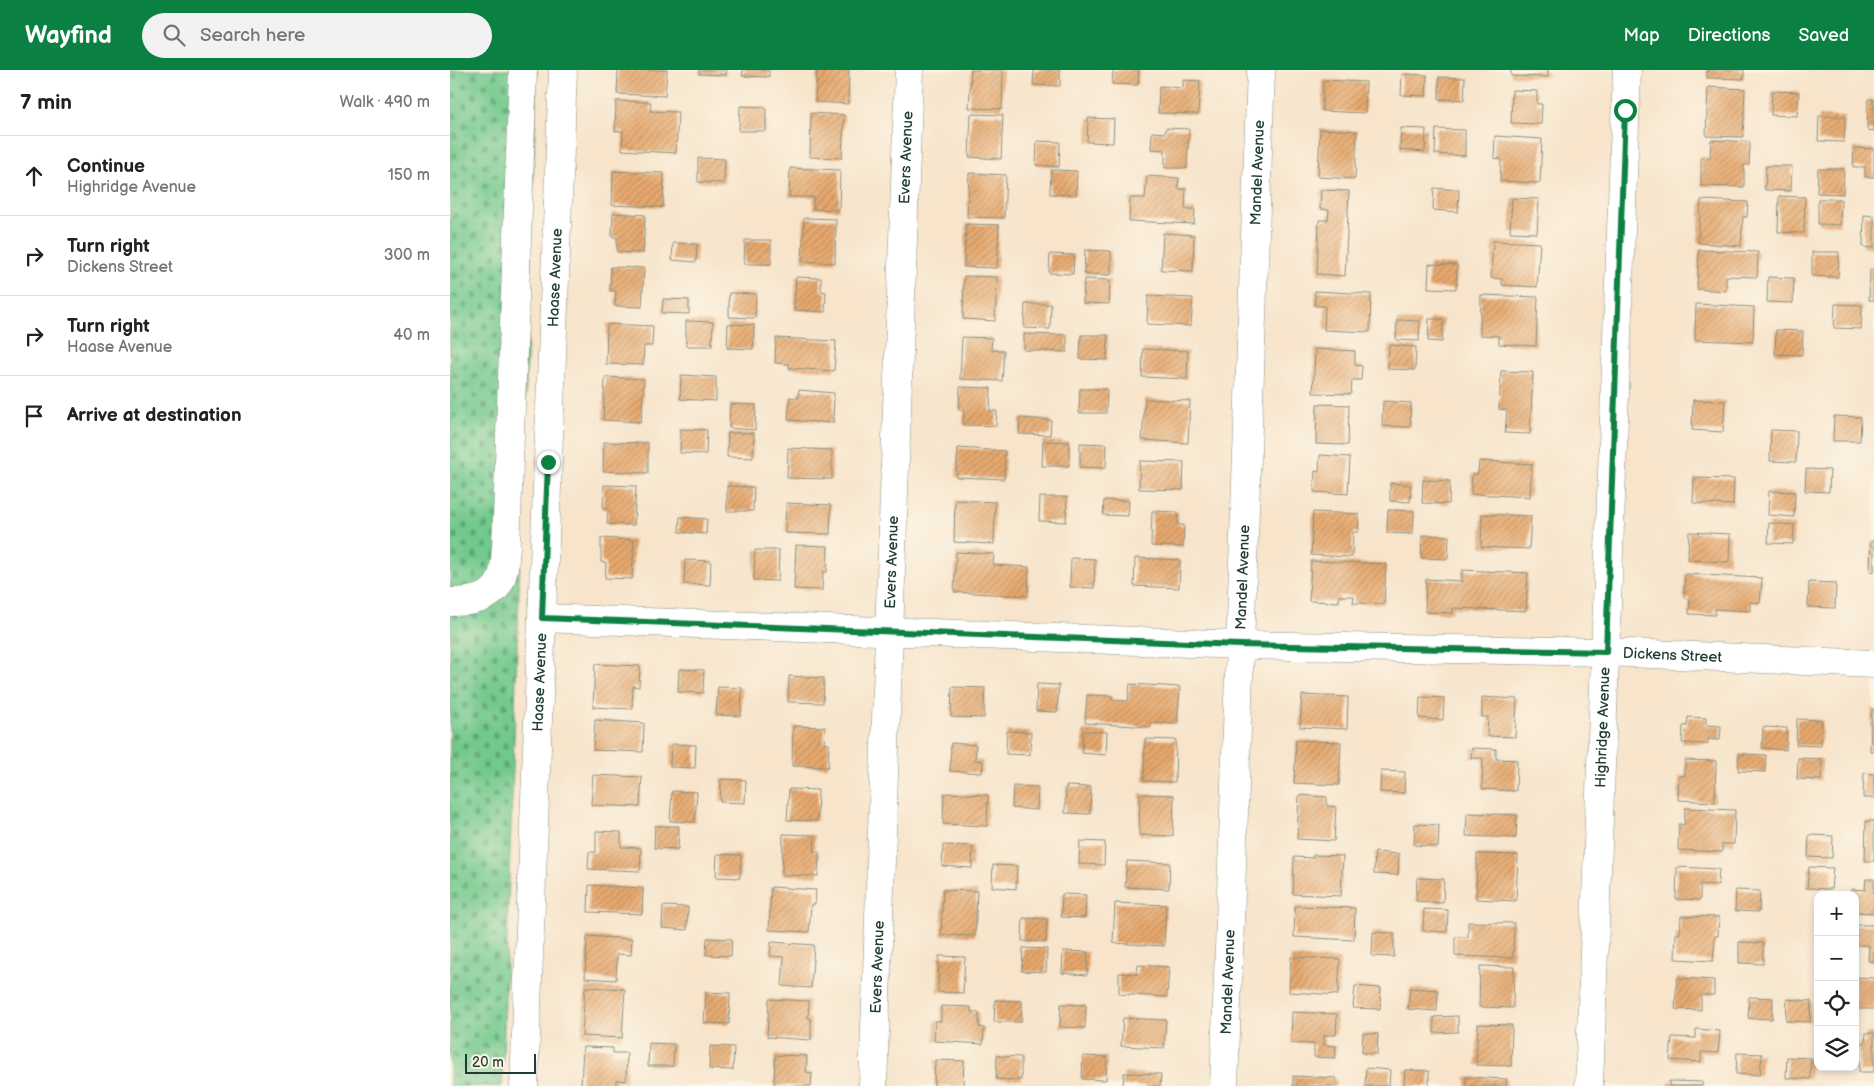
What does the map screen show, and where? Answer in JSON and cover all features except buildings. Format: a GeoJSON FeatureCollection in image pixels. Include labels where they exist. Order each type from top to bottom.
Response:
{"type":"FeatureCollection","features":[{"type":"Feature","properties":{"kind":"street"},"geometry":{"type":"LineString","coordinates":[[450,602],[467,602],[482,598],[493,590],[501,580],[504,566],[523,70]]}},
{"type":"Feature","properties":{"kind":"street","name":"Haase Avenue"},"geometry":{"type":"LineString","coordinates":[[524,1086],[563,70]]}},
{"type":"Feature","properties":{"kind":"street","name":"Evers Avenue"},"geometry":{"type":"LineString","coordinates":[[872,1086],[909,70]]}},
{"type":"Feature","properties":{"kind":"street","name":"Mandel Avenue"},"geometry":{"type":"LineString","coordinates":[[1224,1086],[1261,70]]}},
{"type":"Feature","properties":{"kind":"street","name":"Highridge Avenue"},"geometry":{"type":"LineString","coordinates":[[1588,1086],[1627,70]]}},
{"type":"Feature","properties":{"kind":"street","name":"Dickens Street"},"geometry":{"type":"LineString","coordinates":[[542,618],[1240,645],[1606,652],[1874,664]]}},
{"type":"Feature","properties":{"kind":"green space"},"geometry":{"type":"Polygon","coordinates":[[[450,70],[537,70],[502,1086],[450,1086],[450,70]]]}},
{"type":"Feature","properties":{"kind":"route"},"geometry":{"type":"LineString","coordinates":[[548,462],[542,618],[1240,645],[1606,652],[1625,110]]}}]}
